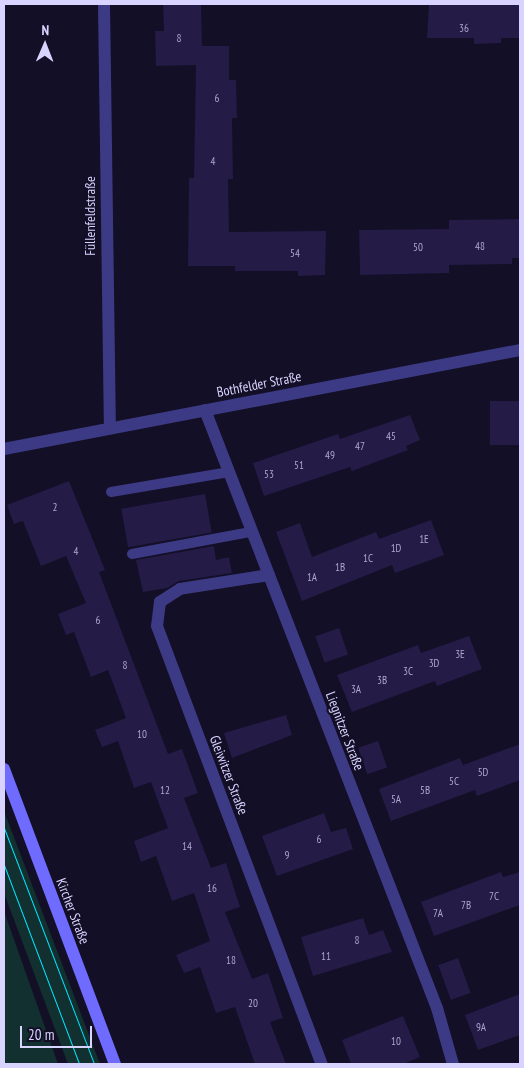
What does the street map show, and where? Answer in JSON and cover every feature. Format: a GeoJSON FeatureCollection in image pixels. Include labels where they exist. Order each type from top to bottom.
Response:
{"type":"FeatureCollection","features":[{"type":"Feature","properties":{"kind":"main road","name":"Kircher Straße"},"geometry":{"type":"LineString","coordinates":[[4,769],[115,1064]]}},
{"type":"Feature","properties":{"kind":"street","name":"Füllenfeldstraße"},"geometry":{"type":"LineString","coordinates":[[104,4],[110,428]]}},
{"type":"Feature","properties":{"kind":"street","name":"Bothfelder Straße"},"geometry":{"type":"LineString","coordinates":[[4,448],[520,350]]}},
{"type":"Feature","properties":{"kind":"street","name":"Liegnitzer Straße"},"geometry":{"type":"LineString","coordinates":[[205,410],[437,1008],[453,1064]]}},
{"type":"Feature","properties":{"kind":"street","name":"Gleiwitzer Straße"},"geometry":{"type":"LineString","coordinates":[[269,575],[180,589],[160,602],[157,626],[322,1064]]}},
{"type":"Feature","properties":{"kind":"lane"},"geometry":{"type":"LineString","coordinates":[[111,492],[229,472]]}},
{"type":"Feature","properties":{"kind":"lane"},"geometry":{"type":"LineString","coordinates":[[132,554],[251,532]]}},
{"type":"Feature","properties":{"kind":"green space"},"geometry":{"type":"Polygon","coordinates":[[[4,811],[100,1064],[68,1064],[4,893],[4,811]]]}},
{"type":"Feature","properties":{"kind":"green space"},"geometry":{"type":"Polygon","coordinates":[[[4,911],[58,1064],[4,1064],[4,911]]]}},
{"type":"Feature","properties":{"kind":"building"},"geometry":{"type":"Polygon","coordinates":[[[163,4],[201,4],[202,46],[229,46],[229,80],[236,80],[237,118],[232,118],[233,179],[228,179],[229,232],[326,231],[325,275],[298,276],[298,271],[235,271],[235,266],[188,266],[189,178],[194,178],[196,65],[156,66],[155,31],[164,31],[163,4]]]}},
{"type":"Feature","properties":{"kind":"building"},"geometry":{"type":"Polygon","coordinates":[[[429,4],[520,4],[520,38],[501,38],[501,43],[474,44],[474,38],[427,38],[429,4]]]}},
{"type":"Feature","properties":{"kind":"building"},"geometry":{"type":"Polygon","coordinates":[[[520,219],[520,258],[512,258],[512,264],[449,265],[449,273],[360,275],[359,230],[449,229],[449,220],[520,219]]]}},
{"type":"Feature","properties":{"kind":"building"},"geometry":{"type":"Polygon","coordinates":[[[490,401],[520,401],[520,445],[490,445],[490,401]]]}},
{"type":"Feature","properties":{"kind":"building"},"geometry":{"type":"Polygon","coordinates":[[[410,415],[420,440],[406,446],[408,450],[352,471],[350,467],[264,496],[253,463],[338,434],[340,439],[410,415]]]}},
{"type":"Feature","properties":{"kind":"building"},"geometry":{"type":"Polygon","coordinates":[[[69,481],[105,570],[99,572],[168,754],[182,749],[198,793],[184,798],[211,868],[226,863],[240,907],[225,912],[252,979],[268,973],[283,1018],[270,1022],[286,1064],[255,1064],[235,1007],[216,1013],[200,967],[184,973],[176,955],[210,941],[194,893],[172,901],[156,856],[141,862],[134,841],[168,828],[151,782],[134,788],[118,741],[102,747],[95,730],[126,718],[108,670],[91,677],[74,632],[66,635],[58,614],[86,603],[66,556],[41,566],[23,521],[14,524],[7,505],[69,481]]]}},
{"type":"Feature","properties":{"kind":"building"},"geometry":{"type":"Polygon","coordinates":[[[205,494],[212,532],[128,547],[121,509],[205,494]]]}},
{"type":"Feature","properties":{"kind":"building"},"geometry":{"type":"Polygon","coordinates":[[[431,520],[444,555],[395,573],[392,565],[302,601],[276,532],[300,523],[312,557],[376,532],[379,539],[431,520]]]}},
{"type":"Feature","properties":{"kind":"building"},"geometry":{"type":"Polygon","coordinates":[[[214,546],[216,560],[229,557],[232,573],[179,581],[167,588],[143,592],[136,560],[214,546]]]}},
{"type":"Feature","properties":{"kind":"building"},"geometry":{"type":"Polygon","coordinates":[[[339,628],[348,654],[324,663],[315,636],[339,628]]]}},
{"type":"Feature","properties":{"kind":"building"},"geometry":{"type":"Polygon","coordinates":[[[469,636],[482,669],[437,686],[435,681],[352,712],[337,675],[418,645],[421,653],[469,636]]]}},
{"type":"Feature","properties":{"kind":"building"},"geometry":{"type":"Polygon","coordinates":[[[286,715],[292,735],[232,758],[224,733],[286,715]]]}},
{"type":"Feature","properties":{"kind":"building"},"geometry":{"type":"Polygon","coordinates":[[[378,741],[387,767],[367,774],[358,748],[378,741]]]}},
{"type":"Feature","properties":{"kind":"building"},"geometry":{"type":"Polygon","coordinates":[[[520,744],[520,780],[477,796],[475,790],[391,821],[379,789],[460,758],[463,765],[520,744]]]}},
{"type":"Feature","properties":{"kind":"building"},"geometry":{"type":"Polygon","coordinates":[[[324,813],[331,832],[346,828],[353,849],[277,876],[262,836],[324,813]]]}},
{"type":"Feature","properties":{"kind":"building"},"geometry":{"type":"Polygon","coordinates":[[[501,872],[503,877],[520,872],[520,905],[434,936],[421,902],[501,872]]]}},
{"type":"Feature","properties":{"kind":"building"},"geometry":{"type":"Polygon","coordinates":[[[363,918],[369,935],[383,930],[392,952],[313,976],[301,937],[363,918]]]}},
{"type":"Feature","properties":{"kind":"building"},"geometry":{"type":"Polygon","coordinates":[[[458,958],[471,993],[451,1000],[438,965],[458,958]]]}},
{"type":"Feature","properties":{"kind":"building"},"geometry":{"type":"Polygon","coordinates":[[[520,994],[520,1035],[478,1050],[465,1015],[520,994]]]}},
{"type":"Feature","properties":{"kind":"building"},"geometry":{"type":"Polygon","coordinates":[[[403,1016],[420,1057],[403,1064],[351,1064],[342,1040],[403,1016]]]}},
{"type":"Feature","properties":{"kind":"tram line"},"geometry":{"type":"LineString","coordinates":[[4,828],[94,1064]]}},
{"type":"Feature","properties":{"kind":"tram line"},"geometry":{"type":"LineString","coordinates":[[4,865],[79,1064]]}}]}
